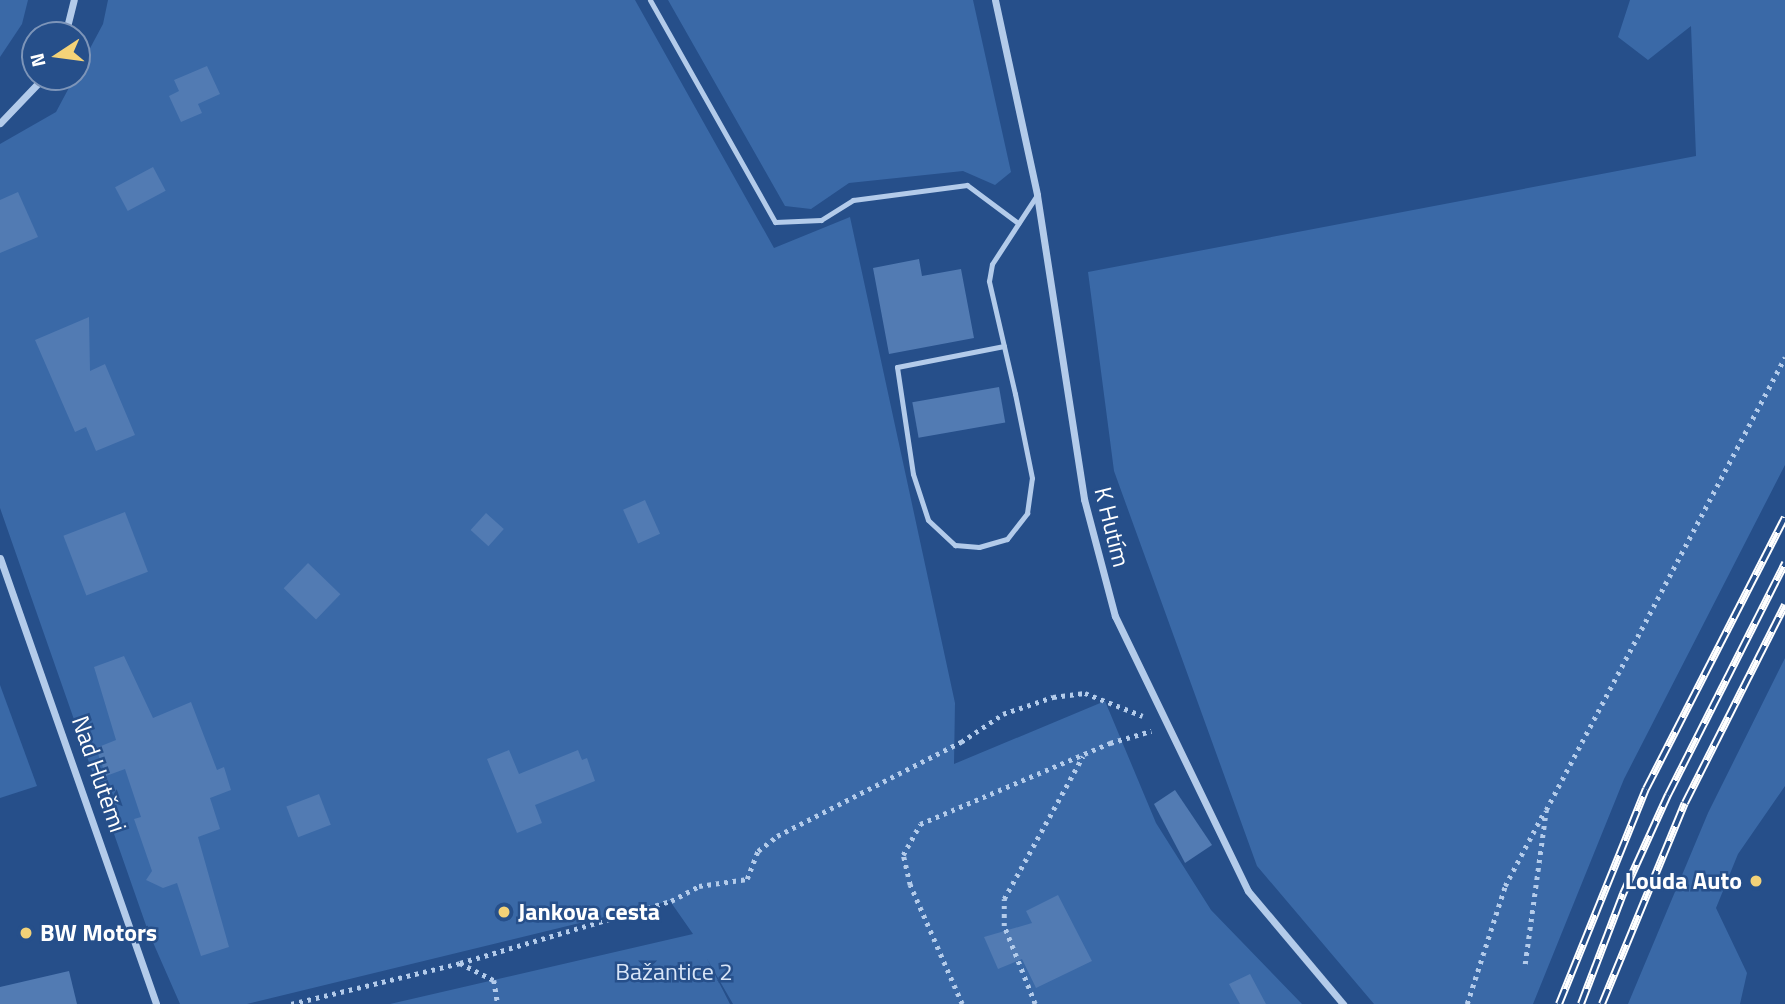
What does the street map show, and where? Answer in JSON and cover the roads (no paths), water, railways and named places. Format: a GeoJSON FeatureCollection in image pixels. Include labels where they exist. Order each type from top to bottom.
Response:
{"type":"FeatureCollection","features":[{"type":"Feature","properties":{"kind":"street"},"geometry":{"type":"LineString","coordinates":[[69,21],[74,0]]}},
{"type":"Feature","properties":{"kind":"street","name":"K Hutím"},"geometry":{"type":"LineString","coordinates":[[995,0],[1037,195],[1084,499],[1115,617],[1166,727],[1248,891],[1343,1004]]}},
{"type":"Feature","properties":{"kind":"street"},"geometry":{"type":"LineString","coordinates":[[0,123],[31,91]]}},
{"type":"Feature","properties":{"kind":"street","name":"Nad Hutěmi"},"geometry":{"type":"LineString","coordinates":[[0,558],[156,1004]]}},
{"type":"Feature","properties":{"kind":"lane"},"geometry":{"type":"LineString","coordinates":[[650,0],[775,222],[821,220],[853,200],[967,185],[1018,223]]}},
{"type":"Feature","properties":{"kind":"lane"},"geometry":{"type":"LineString","coordinates":[[1004,346],[897,368],[913,474],[928,520],[955,545],[979,547],[1007,539],[1027,513],[1032,478],[1004,346],[989,281],[992,264],[1037,195]]}},
{"type":"Feature","properties":{"kind":"railway"},"geometry":{"type":"LineString","coordinates":[[1559,1004],[1646,789],[1785,517]]}},
{"type":"Feature","properties":{"kind":"railway"},"geometry":{"type":"LineString","coordinates":[[1581,1004],[1623,894],[1668,795],[1785,563]]}},
{"type":"Feature","properties":{"kind":"railway"},"geometry":{"type":"LineString","coordinates":[[1602,1004],[1685,803],[1785,605]]}},
{"type":"Feature","properties":{"kind":"place","name":"Louda Auto"},"geometry":{"type":"Point","coordinates":[1756,881]}},
{"type":"Feature","properties":{"kind":"place","name":"Jankova cesta"},"geometry":{"type":"Point","coordinates":[504,912]}},
{"type":"Feature","properties":{"kind":"place","name":"BW Motors"},"geometry":{"type":"Point","coordinates":[26,933]}},
{"type":"Feature","properties":{"kind":"park label","name":"Bažantice 2"},"geometry":{"type":"Point","coordinates":[674,972]}}]}
